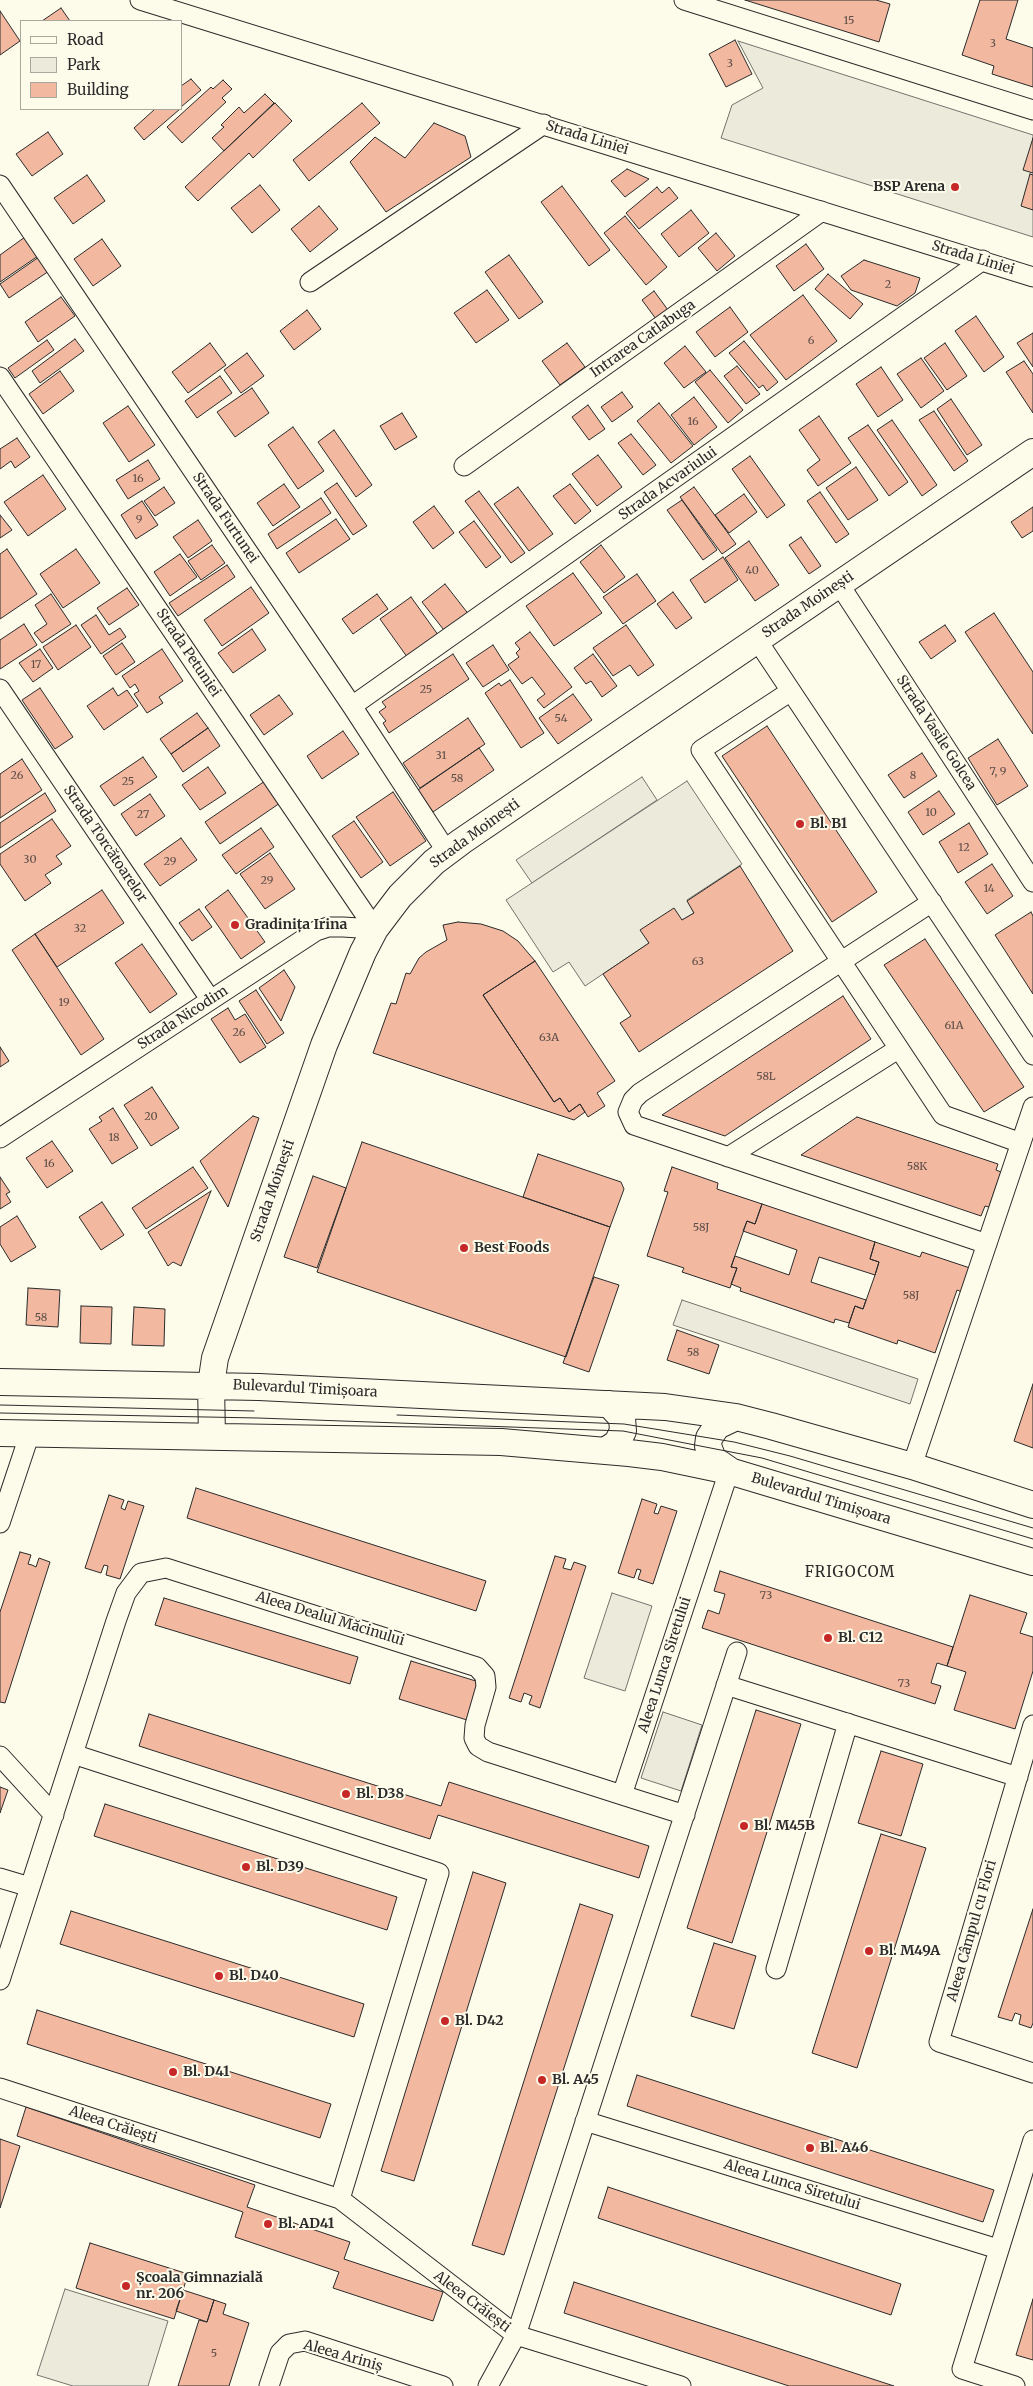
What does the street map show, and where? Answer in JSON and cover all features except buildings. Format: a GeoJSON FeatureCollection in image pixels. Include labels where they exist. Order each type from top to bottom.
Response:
{"type":"FeatureCollection","features":[{"type":"Feature","properties":{"kind":"main road","name":"Strada Moinești"},"geometry":{"type":"LineString","coordinates":[[212,1437],[211,1385],[215,1358],[324,1045],[348,983],[375,930],[406,890],[447,852],[1033,452]]}},
{"type":"Feature","properties":{"kind":"main road","name":"Bulevardul Timișoara"},"geometry":{"type":"LineString","coordinates":[[0,1382],[211,1385],[665,1407],[736,1417],[912,1466],[1033,1505]]}},
{"type":"Feature","properties":{"kind":"main road"},"geometry":{"type":"LineString","coordinates":[[605,1450],[617,1443],[623,1431],[622,1418],[609,1404]]}},
{"type":"Feature","properties":{"kind":"main road"},"geometry":{"type":"LineString","coordinates":[[729,1471],[713,1459],[708,1446],[709,1438],[717,1426],[736,1417]]}},
{"type":"Feature","properties":{"kind":"main road","name":"Bulevardul Timișoara"},"geometry":{"type":"LineString","coordinates":[[0,1433],[501,1442],[605,1450],[662,1457],[729,1471],[1033,1562]]}},
{"type":"Feature","properties":{"kind":"street","name":"Strada Liniei"},"geometry":{"type":"LineString","coordinates":[[140,0],[1033,277]]}},
{"type":"Feature","properties":{"kind":"street"},"geometry":{"type":"LineString","coordinates":[[684,0],[1033,110]]}},
{"type":"Feature","properties":{"kind":"street"},"geometry":{"type":"LineString","coordinates":[[310,282],[544,124]]}},
{"type":"Feature","properties":{"kind":"street","name":"Strada Furtunei"},"geometry":{"type":"LineString","coordinates":[[0,185],[352,706],[447,852]]}},
{"type":"Feature","properties":{"kind":"street","name":"Intrarea Catlabuga"},"geometry":{"type":"LineString","coordinates":[[464,466],[822,211]]}},
{"type":"Feature","properties":{"kind":"street","name":"Strada Acvariului"},"geometry":{"type":"LineString","coordinates":[[352,706],[983,260]]}},
{"type":"Feature","properties":{"kind":"street","name":"Strada Petuniei"},"geometry":{"type":"LineString","coordinates":[[0,377],[375,930]]}},
{"type":"Feature","properties":{"kind":"street","name":"Strada Vasile Golcea"},"geometry":{"type":"LineString","coordinates":[[839,584],[1033,882]]}},
{"type":"Feature","properties":{"kind":"street"},"geometry":{"type":"LineString","coordinates":[[757,640],[1033,1055]]}},
{"type":"Feature","properties":{"kind":"street","name":"Strada Torcătoarelor"},"geometry":{"type":"LineString","coordinates":[[0,689],[210,1000]]}},
{"type":"Feature","properties":{"kind":"street"},"geometry":{"type":"LineString","coordinates":[[791,691],[701,750],[943,1115],[1021,1143]]}},
{"type":"Feature","properties":{"kind":"street"},"geometry":{"type":"LineString","coordinates":[[932,902],[640,1093],[632,1100],[628,1112],[634,1125],[987,1244]]}},
{"type":"Feature","properties":{"kind":"street","name":"Strada Nicodim"},"geometry":{"type":"LineString","coordinates":[[0,1138],[316,931],[328,927],[343,926],[375,930]]}},
{"type":"Feature","properties":{"kind":"street"},"geometry":{"type":"LineString","coordinates":[[728,1157],[898,1049]]}},
{"type":"Feature","properties":{"kind":"street"},"geometry":{"type":"LineString","coordinates":[[912,1466],[1033,1107]]}},
{"type":"Feature","properties":{"kind":"street"},"geometry":{"type":"LineString","coordinates":[[0,1523],[30,1433]]}},
{"type":"Feature","properties":{"kind":"street","name":"Aleea Lunca Siretului"},"geometry":{"type":"LineString","coordinates":[[622,1795],[729,1471]]}},
{"type":"Feature","properties":{"kind":"street","name":"Aleea Dealul Măcinului"},"geometry":{"type":"LineString","coordinates":[[0,1980],[116,1621],[126,1593],[140,1573],[166,1568],[478,1667],[485,1676],[486,1687],[475,1725],[474,1738],[478,1746],[488,1752],[622,1795]]}},
{"type":"Feature","properties":{"kind":"street"},"geometry":{"type":"LineString","coordinates":[[488,2386],[516,2335],[737,1652]]}},
{"type":"Feature","properties":{"kind":"street"},"geometry":{"type":"LineString","coordinates":[[726,1685],[1018,1776]]}},
{"type":"Feature","properties":{"kind":"street"},"geometry":{"type":"LineString","coordinates":[[776,1969],[848,1723]]}},
{"type":"Feature","properties":{"kind":"street","name":"Aleea Câmpul cu Flori"},"geometry":{"type":"LineString","coordinates":[[1033,1725],[939,2042],[1033,2073]]}},
{"type":"Feature","properties":{"kind":"street"},"geometry":{"type":"LineString","coordinates":[[73,1754],[439,1874],[340,2199]]}},
{"type":"Feature","properties":{"kind":"street"},"geometry":{"type":"LineString","coordinates":[[0,1756],[54,1814]]}},
{"type":"Feature","properties":{"kind":"street"},"geometry":{"type":"LineString","coordinates":[[622,1795],[685,1815]]}},
{"type":"Feature","properties":{"kind":"street"},"geometry":{"type":"LineString","coordinates":[[0,1878],[30,1887]]}},
{"type":"Feature","properties":{"kind":"street","name":"Aleea Crăiești"},"geometry":{"type":"LineString","coordinates":[[0,2088],[340,2199],[516,2335],[681,2386]]}},
{"type":"Feature","properties":{"kind":"street","name":"Aleea Lunca Siretului"},"geometry":{"type":"LineString","coordinates":[[584,2121],[998,2249]]}},
{"type":"Feature","properties":{"kind":"street"},"geometry":{"type":"LineString","coordinates":[[1012,2386],[962,2369],[1033,2140]]}},
{"type":"Feature","properties":{"kind":"street","name":"Aleea Ariniș"},"geometry":{"type":"LineString","coordinates":[[269,2386],[280,2353],[289,2344],[305,2342],[443,2386]]}},
{"type":"Feature","properties":{"kind":"green space","name":"BSP Arena"},"geometry":{"type":"Polygon","coordinates":[[[738,41],[1033,135],[1033,237],[721,138],[732,105],[763,88],[738,41]]]}},
{"type":"Feature","properties":{"kind":"green space"},"geometry":{"type":"Polygon","coordinates":[[[642,777],[657,800],[532,883],[516,860],[642,777]]]}},
{"type":"Feature","properties":{"kind":"green space"},"geometry":{"type":"Polygon","coordinates":[[[682,1300],[918,1379],[910,1404],[673,1325],[682,1300]]]}},
{"type":"Feature","properties":{"kind":"green space"},"geometry":{"type":"Polygon","coordinates":[[[612,1593],[652,1606],[625,1691],[584,1678],[612,1593]]]}},
{"type":"Feature","properties":{"kind":"green space"},"geometry":{"type":"Polygon","coordinates":[[[663,1712],[702,1725],[681,1791],[641,1778],[663,1712]]]}},
{"type":"Feature","properties":{"kind":"green space"},"geometry":{"type":"Polygon","coordinates":[[[65,2289],[168,2321],[148,2386],[73,2386],[37,2375],[65,2289]]]}},
{"type":"Feature","properties":{"kind":"shaded area"},"geometry":{"type":"Polygon","coordinates":[[[687,781],[742,864],[687,900],[694,913],[682,920],[641,930],[649,943],[585,986],[569,962],[553,972],[506,900],[687,781]]]}},
{"type":"Feature","properties":{"kind":"tram line"},"geometry":{"type":"LineString","coordinates":[[0,1405],[254,1411]]}},
{"type":"Feature","properties":{"kind":"tram line"},"geometry":{"type":"LineString","coordinates":[[0,1413],[258,1418],[623,1431],[762,1458],[1033,1539]]}},
{"type":"Feature","properties":{"kind":"tram line"},"geometry":{"type":"LineString","coordinates":[[397,1415],[624,1424],[734,1442],[790,1456],[1033,1528]]}},
{"type":"Feature","properties":{"kind":"place","name":"BSP Arena"},"geometry":{"type":"Point","coordinates":[955,187]}},
{"type":"Feature","properties":{"kind":"place","name":"Bl. B1"},"geometry":{"type":"Point","coordinates":[800,824]}},
{"type":"Feature","properties":{"kind":"place","name":"Gradinița Irina"},"geometry":{"type":"Point","coordinates":[235,925]}},
{"type":"Feature","properties":{"kind":"place","name":"Best Foods"},"geometry":{"type":"Point","coordinates":[464,1248]}},
{"type":"Feature","properties":{"kind":"place","name":"Bl. C12"},"geometry":{"type":"Point","coordinates":[828,1638]}},
{"type":"Feature","properties":{"kind":"place","name":"Bl. D38"},"geometry":{"type":"Point","coordinates":[346,1794]}},
{"type":"Feature","properties":{"kind":"place","name":"Bl. M45B"},"geometry":{"type":"Point","coordinates":[744,1826]}},
{"type":"Feature","properties":{"kind":"place","name":"Bl. D39"},"geometry":{"type":"Point","coordinates":[246,1867]}},
{"type":"Feature","properties":{"kind":"place","name":"Bl. M49A"},"geometry":{"type":"Point","coordinates":[869,1951]}},
{"type":"Feature","properties":{"kind":"place","name":"Bl. D40"},"geometry":{"type":"Point","coordinates":[219,1976]}},
{"type":"Feature","properties":{"kind":"place","name":"Bl. D42"},"geometry":{"type":"Point","coordinates":[445,2021]}},
{"type":"Feature","properties":{"kind":"place","name":"Bl. D41"},"geometry":{"type":"Point","coordinates":[173,2072]}},
{"type":"Feature","properties":{"kind":"place","name":"Bl. A45"},"geometry":{"type":"Point","coordinates":[542,2080]}},
{"type":"Feature","properties":{"kind":"place","name":"Bl. A46"},"geometry":{"type":"Point","coordinates":[810,2148]}},
{"type":"Feature","properties":{"kind":"place","name":"Bl. AD41"},"geometry":{"type":"Point","coordinates":[268,2224]}},
{"type":"Feature","properties":{"kind":"place","name":"Școala Gimnazială nr. 206"},"geometry":{"type":"Point","coordinates":[126,2286]}},
{"type":"Feature","properties":{"kind":"district","name":"FRIGOCOM"},"geometry":{"type":"Point","coordinates":[850,1573]}}]}
